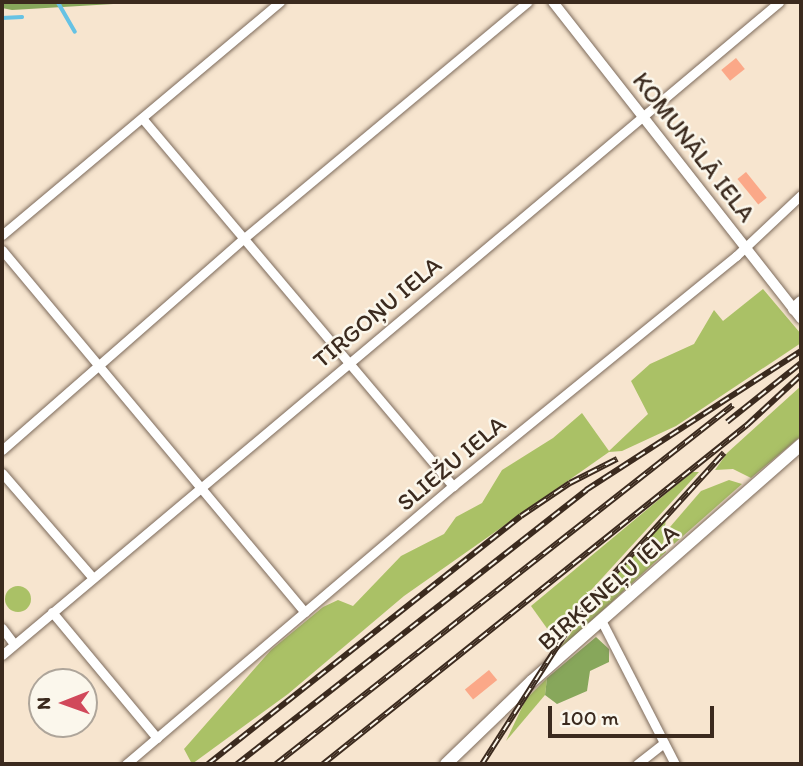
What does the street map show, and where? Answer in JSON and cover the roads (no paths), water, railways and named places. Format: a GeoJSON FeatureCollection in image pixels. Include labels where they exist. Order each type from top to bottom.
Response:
{"type":"FeatureCollection","features":[{"type":"Feature","properties":{"kind":"main road","name":"BIRĶENEĻU IELA"},"geometry":{"type":"LineString","coordinates":[[446,764],[601,620],[801,445]]}},
{"type":"Feature","properties":{"kind":"street"},"geometry":{"type":"LineString","coordinates":[[2,235],[280,2]]}},
{"type":"Feature","properties":{"kind":"street"},"geometry":{"type":"LineString","coordinates":[[2,450],[99,369],[243,239],[527,2]]}},
{"type":"Feature","properties":{"kind":"street","name":"KOMUNĀLĀ IELA"},"geometry":{"type":"LineString","coordinates":[[553,2],[799,310]]}},
{"type":"Feature","properties":{"kind":"street","name":"TIRGOŅU IELA"},"geometry":{"type":"LineString","coordinates":[[2,655],[199,485],[779,2]]}},
{"type":"Feature","properties":{"kind":"street"},"geometry":{"type":"LineString","coordinates":[[142,118],[453,486]]}},
{"type":"Feature","properties":{"kind":"street","name":"SLIEŽU IELA"},"geometry":{"type":"LineString","coordinates":[[127,764],[453,486],[745,245],[801,195]]}},
{"type":"Feature","properties":{"kind":"street"},"geometry":{"type":"LineString","coordinates":[[2,250],[99,369],[306,611]]}},
{"type":"Feature","properties":{"kind":"street"},"geometry":{"type":"LineString","coordinates":[[2,473],[93,578]]}},
{"type":"Feature","properties":{"kind":"street"},"geometry":{"type":"LineString","coordinates":[[52,612],[157,738]]}},
{"type":"Feature","properties":{"kind":"street"},"geometry":{"type":"LineString","coordinates":[[601,620],[675,764]]}},
{"type":"Feature","properties":{"kind":"street"},"geometry":{"type":"LineString","coordinates":[[2,628],[14,644]]}},
{"type":"Feature","properties":{"kind":"street"},"geometry":{"type":"LineString","coordinates":[[637,764],[664,743]]}},
{"type":"Feature","properties":{"kind":"waterway"},"geometry":{"type":"LineString","coordinates":[[58,2],[75,31]]}},
{"type":"Feature","properties":{"kind":"waterway"},"geometry":{"type":"LineString","coordinates":[[2,18],[22,17]]}},
{"type":"Feature","properties":{"kind":"railway"},"geometry":{"type":"LineString","coordinates":[[237,764],[586,490],[801,351]]}},
{"type":"Feature","properties":{"kind":"railway"},"geometry":{"type":"LineString","coordinates":[[727,422],[801,363]]}},
{"type":"Feature","properties":{"kind":"railway"},"geometry":{"type":"LineString","coordinates":[[323,764],[747,425],[801,375]]}},
{"type":"Feature","properties":{"kind":"railway"},"geometry":{"type":"LineString","coordinates":[[276,764],[733,405]]}},
{"type":"Feature","properties":{"kind":"railway"},"geometry":{"type":"LineString","coordinates":[[482,764],[580,611],[724,453]]}},
{"type":"Feature","properties":{"kind":"railway"},"geometry":{"type":"LineString","coordinates":[[208,764],[521,516],[570,483],[617,459]]}}]}
